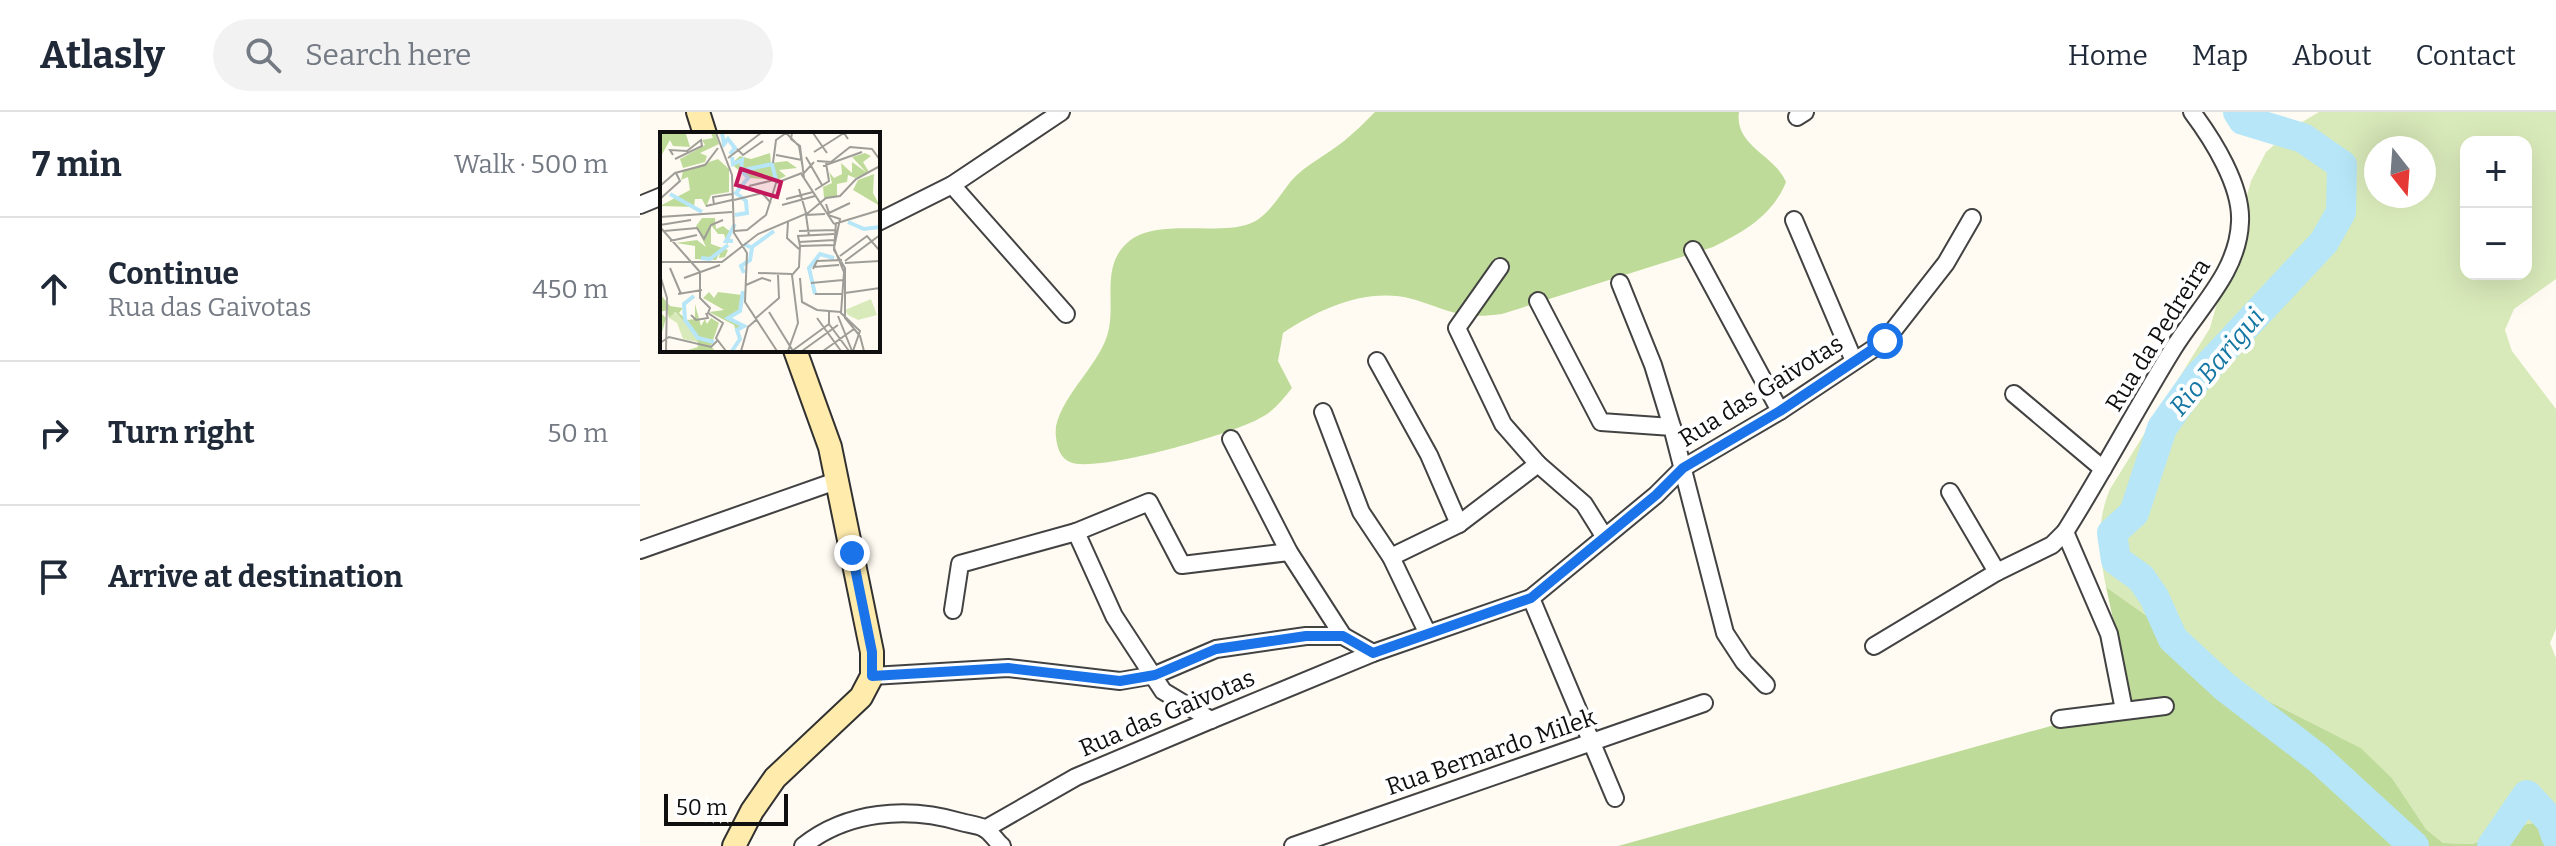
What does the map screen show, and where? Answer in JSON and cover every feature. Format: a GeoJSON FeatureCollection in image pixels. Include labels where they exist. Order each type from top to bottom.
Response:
{"type":"FeatureCollection","features":[{"type":"Feature","properties":{"kind":"main road"},"geometry":{"type":"LineString","coordinates":[[698,112],[704,132]]}},
{"type":"Feature","properties":{"kind":"main road"},"geometry":{"type":"LineString","coordinates":[[734,846],[752,811],[775,778],[861,697],[872,676],[872,652],[827,436],[796,352]]}},
{"type":"Feature","properties":{"kind":"street"},"geometry":{"type":"LineString","coordinates":[[880,221],[952,185],[1061,112]]}},
{"type":"Feature","properties":{"kind":"street","name":"Rua da Pedreira"},"geometry":{"type":"LineString","coordinates":[[2065,532],[2174,346],[2233,260],[2241,221],[2236,193],[2206,131],[2192,112]]}},
{"type":"Feature","properties":{"kind":"street"},"geometry":{"type":"LineString","coordinates":[[952,185],[1066,314]]}},
{"type":"Feature","properties":{"kind":"street"},"geometry":{"type":"LineString","coordinates":[[640,205],[660,197]]}},
{"type":"Feature","properties":{"kind":"street","name":"Rua das Gaivotas"},"geometry":{"type":"LineString","coordinates":[[985,829],[1076,777],[1373,653],[1531,598],[1656,495],[1683,468],[1780,411],[1885,341],[1946,263],[1972,218]]}},
{"type":"Feature","properties":{"kind":"street"},"geometry":{"type":"LineString","coordinates":[[1794,220],[1854,361]]}},
{"type":"Feature","properties":{"kind":"street"},"geometry":{"type":"LineString","coordinates":[[1693,250],[1780,411]]}},
{"type":"Feature","properties":{"kind":"street"},"geometry":{"type":"LineString","coordinates":[[1500,267],[1457,328],[1503,424],[1538,464],[1584,504],[1604,536]]}},
{"type":"Feature","properties":{"kind":"street"},"geometry":{"type":"LineString","coordinates":[[1620,283],[1653,365],[1672,427],[1725,633],[1744,662],[1766,685]]}},
{"type":"Feature","properties":{"kind":"street"},"geometry":{"type":"LineString","coordinates":[[1538,301],[1601,422],[1672,427]]}},
{"type":"Feature","properties":{"kind":"street"},"geometry":{"type":"LineString","coordinates":[[1377,361],[1429,455],[1459,524]]}},
{"type":"Feature","properties":{"kind":"street"},"geometry":{"type":"LineString","coordinates":[[2014,394],[2103,469]]}},
{"type":"Feature","properties":{"kind":"street"},"geometry":{"type":"LineString","coordinates":[[1323,412],[1361,512],[1391,557],[1427,632]]}},
{"type":"Feature","properties":{"kind":"street"},"geometry":{"type":"LineString","coordinates":[[1231,439],[1289,552],[1343,636],[1373,653]]}},
{"type":"Feature","properties":{"kind":"street"},"geometry":{"type":"LineString","coordinates":[[1391,557],[1459,524],[1538,464]]}},
{"type":"Feature","properties":{"kind":"street"},"geometry":{"type":"LineString","coordinates":[[640,550],[836,481]]}},
{"type":"Feature","properties":{"kind":"street"},"geometry":{"type":"LineString","coordinates":[[1950,492],[1997,572]]}},
{"type":"Feature","properties":{"kind":"street"},"geometry":{"type":"LineString","coordinates":[[953,610],[960,564],[1076,532],[1149,502],[1182,565],[1289,552]]}},
{"type":"Feature","properties":{"kind":"street"},"geometry":{"type":"LineString","coordinates":[[1076,532],[1114,616],[1163,691],[1211,720]]}},
{"type":"Feature","properties":{"kind":"street"},"geometry":{"type":"LineString","coordinates":[[1874,646],[1997,572],[2052,545],[2065,532],[2109,634],[2124,710]]}},
{"type":"Feature","properties":{"kind":"street"},"geometry":{"type":"LineString","coordinates":[[1531,598],[1615,798]]}},
{"type":"Feature","properties":{"kind":"street","name":"Rua das Gaivotas"},"geometry":{"type":"LineString","coordinates":[[872,676],[1008,668],[1120,681],[1155,675],[1216,649],[1272,639],[1343,636]]}},
{"type":"Feature","properties":{"kind":"street","name":"Rua Bernardo Milek"},"geometry":{"type":"LineString","coordinates":[[1293,846],[1704,703]]}},
{"type":"Feature","properties":{"kind":"street"},"geometry":{"type":"LineString","coordinates":[[2060,719],[2165,706]]}},
{"type":"Feature","properties":{"kind":"street"},"geometry":{"type":"LineString","coordinates":[[803,846],[819,833],[861,817],[898,812],[938,815],[985,829],[1002,846]]}},
{"type":"Feature","properties":{"kind":"green space"},"geometry":{"type":"Polygon","coordinates":[[[1375,112],[1739,112],[1739,124],[1749,142],[1773,164],[1786,182],[1765,213],[1736,235],[1713,247],[1502,314],[1465,315],[1395,296],[1344,302],[1283,333],[1278,361],[1292,388],[1275,408],[1262,417],[1197,441],[1135,457],[1084,464],[1064,458],[1057,445],[1056,425],[1107,336],[1113,265],[1126,244],[1152,231],[1235,227],[1256,221],[1297,175],[1344,141],[1375,112]]]}},
{"type":"Feature","properties":{"kind":"green space"},"geometry":{"type":"Polygon","coordinates":[[[2319,112],[2556,112],[2556,279],[2514,309],[2505,330],[2512,351],[2556,409],[2556,629],[2550,643],[2556,658],[2556,821],[2527,824],[2472,844],[2443,843],[2426,829],[2392,778],[2361,748],[2264,699],[2106,587],[2100,537],[2102,514],[2110,489],[2210,328],[2251,181],[2266,152],[2297,125],[2319,112]]]}},
{"type":"Feature","properties":{"kind":"green space"},"geometry":{"type":"Polygon","coordinates":[[[2106,587],[2264,699],[2361,748],[2392,778],[2426,829],[2443,843],[2472,844],[2527,824],[2556,821],[2556,846],[1618,846],[2101,712],[2117,698],[2123,665],[2106,587]]]}},
{"type":"Feature","properties":{"kind":"waterway","name":"Rio Barigui"},"geometry":{"type":"LineString","coordinates":[[2238,112],[2243,120],[2303,138],[2342,165],[2341,212],[2324,242],[2198,377],[2162,428],[2134,513],[2112,533],[2116,560],[2141,578],[2154,597],[2173,639],[2225,687],[2319,759],[2414,846]]}},
{"type":"Feature","properties":{"kind":"waterway","name":"Rio Barigui"},"geometry":{"type":"LineString","coordinates":[[2492,846],[2527,795],[2551,821],[2556,836]]}},
{"type":"Feature","properties":{"kind":"route"},"geometry":{"type":"LineString","coordinates":[[852,553],[872,652],[872,676],[1008,668],[1120,681],[1155,675],[1216,649],[1306,636],[1343,636],[1373,653],[1531,598],[1656,495],[1683,468],[1780,411],[1885,341]]}}]}
